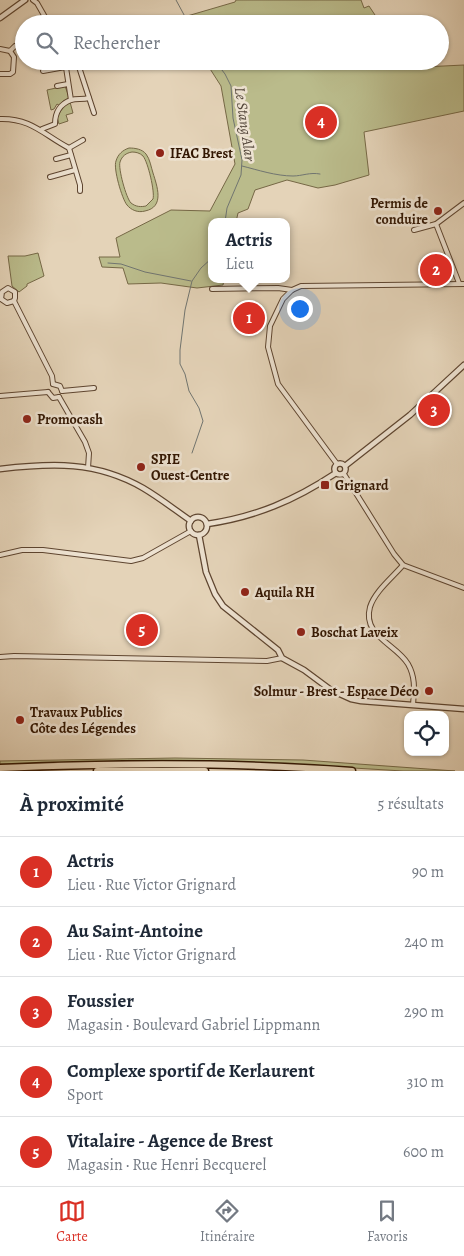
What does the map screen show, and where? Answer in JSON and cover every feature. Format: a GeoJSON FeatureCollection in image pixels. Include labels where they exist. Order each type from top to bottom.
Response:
{"type":"FeatureCollection","features":[{"type":"Feature","properties":{"kind":"highway"},"geometry":{"type":"LineString","coordinates":[[0,768],[156,764],[352,771]]}},
{"type":"Feature","properties":{"kind":"highway"},"geometry":{"type":"LineString","coordinates":[[135,771],[141,770]]}},
{"type":"Feature","properties":{"kind":"highway"},"geometry":{"type":"LineString","coordinates":[[97,771],[205,771]]}},
{"type":"Feature","properties":{"kind":"street"},"geometry":{"type":"LineString","coordinates":[[0,18],[18,7],[25,0]]}},
{"type":"Feature","properties":{"kind":"street"},"geometry":{"type":"LineString","coordinates":[[33,0],[44,15]]}},
{"type":"Feature","properties":{"kind":"street"},"geometry":{"type":"LineString","coordinates":[[10,51],[15,46]]}},
{"type":"Feature","properties":{"kind":"street"},"geometry":{"type":"LineString","coordinates":[[0,49],[10,51],[14,57],[13,72],[10,74],[0,74]]}},
{"type":"Feature","properties":{"kind":"street"},"geometry":{"type":"LineString","coordinates":[[66,70],[71,100]]}},
{"type":"Feature","properties":{"kind":"street"},"geometry":{"type":"LineString","coordinates":[[80,70],[94,114]]}},
{"type":"Feature","properties":{"kind":"street"},"geometry":{"type":"LineString","coordinates":[[57,86],[68,84]]}},
{"type":"Feature","properties":{"kind":"street"},"geometry":{"type":"LineString","coordinates":[[42,129],[55,124],[55,116],[63,102],[76,98],[84,100],[89,98]]}},
{"type":"Feature","properties":{"kind":"street"},"geometry":{"type":"LineString","coordinates":[[0,119],[18,120],[42,129],[46,135],[69,148],[80,190]]}},
{"type":"Feature","properties":{"kind":"street"},"geometry":{"type":"LineString","coordinates":[[69,148],[83,140]]}},
{"type":"Feature","properties":{"kind":"street"},"geometry":{"type":"LineString","coordinates":[[56,159],[71,155]]}},
{"type":"Feature","properties":{"kind":"street"},"geometry":{"type":"LineString","coordinates":[[50,177],[75,170]]}},
{"type":"Feature","properties":{"kind":"street"},"geometry":{"type":"LineString","coordinates":[[414,230],[436,224],[464,203]]}},
{"type":"Feature","properties":{"kind":"street"},"geometry":{"type":"LineString","coordinates":[[345,466],[337,464],[278,384],[268,347],[270,326],[283,299],[292,290],[301,286],[462,284],[436,224]]}},
{"type":"Feature","properties":{"kind":"street"},"geometry":{"type":"LineString","coordinates":[[14,301],[7,303],[1,299],[2,292],[8,288],[14,292],[14,301],[52,376],[53,384],[48,392]]}},
{"type":"Feature","properties":{"kind":"street"},"geometry":{"type":"LineString","coordinates":[[212,289],[278,288],[292,290]]}},
{"type":"Feature","properties":{"kind":"street"},"geometry":{"type":"LineString","coordinates":[[345,466],[410,415],[464,365]]}},
{"type":"Feature","properties":{"kind":"street"},"geometry":{"type":"LineString","coordinates":[[53,384],[60,386],[62,391]]}},
{"type":"Feature","properties":{"kind":"street"},"geometry":{"type":"LineString","coordinates":[[62,391],[94,388]]}},
{"type":"Feature","properties":{"kind":"street"},"geometry":{"type":"LineString","coordinates":[[58,397],[62,391]]}},
{"type":"Feature","properties":{"kind":"street"},"geometry":{"type":"LineString","coordinates":[[0,396],[48,392]]}},
{"type":"Feature","properties":{"kind":"street"},"geometry":{"type":"LineString","coordinates":[[48,392],[53,398],[58,397]]}},
{"type":"Feature","properties":{"kind":"street"},"geometry":{"type":"LineString","coordinates":[[58,397],[85,442],[89,453],[88,468]]}},
{"type":"Feature","properties":{"kind":"street"},"geometry":{"type":"LineString","coordinates":[[0,469],[42,464],[88,468],[112,475],[143,488],[191,521]]}},
{"type":"Feature","properties":{"kind":"street"},"geometry":{"type":"LineString","coordinates":[[336,473],[337,464]]}},
{"type":"Feature","properties":{"kind":"street"},"geometry":{"type":"LineString","coordinates":[[345,466],[344,474],[394,554],[403,565],[464,588]]}},
{"type":"Feature","properties":{"kind":"street"},"geometry":{"type":"LineString","coordinates":[[207,524],[244,518],[281,504],[310,490],[336,473],[344,474]]}},
{"type":"Feature","properties":{"kind":"street"},"geometry":{"type":"LineString","coordinates":[[196,518],[202,518],[207,524],[206,531],[199,535],[191,531],[189,526],[191,521],[196,518]]}},
{"type":"Feature","properties":{"kind":"street"},"geometry":{"type":"LineString","coordinates":[[0,554],[22,550],[43,550],[131,561],[144,558],[191,531]]}},
{"type":"Feature","properties":{"kind":"street"},"geometry":{"type":"LineString","coordinates":[[199,535],[206,572],[214,594],[228,610],[278,650],[282,658],[304,670],[340,695],[356,700],[464,709]]}},
{"type":"Feature","properties":{"kind":"street"},"geometry":{"type":"LineString","coordinates":[[403,565],[377,594],[370,606],[368,620],[374,632],[408,665],[414,681],[412,705]]}},
{"type":"Feature","properties":{"kind":"street"},"geometry":{"type":"LineString","coordinates":[[0,657],[268,661],[282,658]]}},
{"type":"Feature","properties":{"kind":"green space"},"geometry":{"type":"Polygon","coordinates":[[[236,0],[361,0],[364,8],[369,6],[375,15],[191,15],[235,2],[236,0]]]}},
{"type":"Feature","properties":{"kind":"green space"},"geometry":{"type":"Polygon","coordinates":[[[464,65],[464,111],[364,132],[369,175],[318,188],[287,180],[255,190],[248,209],[238,213],[237,218],[208,218],[208,283],[223,283],[223,285],[197,288],[161,283],[128,284],[123,268],[102,267],[99,257],[120,257],[116,238],[171,210],[210,211],[235,164],[221,86],[211,70],[449,70],[449,66],[464,65]]]}},
{"type":"Feature","properties":{"kind":"green space"},"geometry":{"type":"Polygon","coordinates":[[[65,86],[69,97],[60,106],[57,104],[51,110],[47,90],[65,86]]]}},
{"type":"Feature","properties":{"kind":"green space"},"geometry":{"type":"Polygon","coordinates":[[[70,102],[73,113],[66,115],[68,121],[59,124],[57,117],[65,104],[70,102]]]}},
{"type":"Feature","properties":{"kind":"green space"},"geometry":{"type":"Polygon","coordinates":[[[129,148],[138,149],[146,154],[156,184],[158,195],[155,205],[151,209],[142,212],[129,207],[125,202],[118,183],[116,161],[119,154],[129,148]],[[133,152],[123,156],[120,162],[121,176],[131,203],[138,206],[146,206],[153,199],[151,177],[143,156],[133,152]]]}},
{"type":"Feature","properties":{"kind":"green space"},"geometry":{"type":"Polygon","coordinates":[[[38,253],[44,276],[27,284],[19,292],[12,286],[8,256],[25,256],[38,253]]]}},
{"type":"Feature","properties":{"kind":"green space"},"geometry":{"type":"Polygon","coordinates":[[[175,758],[303,760],[455,771],[403,771],[271,763],[166,761],[0,764],[0,761],[175,758]]]}},
{"type":"Feature","properties":{"kind":"waterway","name":"Le Stang Alar"},"geometry":{"type":"LineString","coordinates":[[176,0],[184,15]]}},
{"type":"Feature","properties":{"kind":"waterway","name":"Le Stang Alar"},"geometry":{"type":"LineString","coordinates":[[222,70],[231,86],[233,118],[242,160],[241,175],[227,208],[226,218]]}},
{"type":"Feature","properties":{"kind":"waterway"},"geometry":{"type":"LineString","coordinates":[[242,166],[287,176],[320,174]]}},
{"type":"Feature","properties":{"kind":"waterway","name":"Le Stang Alar"},"geometry":{"type":"LineString","coordinates":[[192,453],[203,421],[199,408],[189,391],[185,374],[180,364],[180,350],[185,310],[192,281],[208,262]]}},
{"type":"Feature","properties":{"kind":"waterway"},"geometry":{"type":"LineString","coordinates":[[108,263],[121,264],[145,272],[191,281]]}},
{"type":"Feature","properties":{"kind":"place","name":"Complexe sportif de Kerlaurent"},"geometry":{"type":"Point","coordinates":[321,122]}},
{"type":"Feature","properties":{"kind":"place","name":"IFAC Brest"},"geometry":{"type":"Point","coordinates":[160,153]}},
{"type":"Feature","properties":{"kind":"place","name":"Permis de conduire"},"geometry":{"type":"Point","coordinates":[438,211]}},
{"type":"Feature","properties":{"kind":"place","name":"Au Saint-Antoine"},"geometry":{"type":"Point","coordinates":[436,270]}},
{"type":"Feature","properties":{"kind":"place","name":"Actris"},"geometry":{"type":"Point","coordinates":[249,318]}},
{"type":"Feature","properties":{"kind":"place","name":"Foussier"},"geometry":{"type":"Point","coordinates":[434,410]}},
{"type":"Feature","properties":{"kind":"place","name":"Promocash"},"geometry":{"type":"Point","coordinates":[27,419]}},
{"type":"Feature","properties":{"kind":"place","name":"SPIE Ouest-Centre"},"geometry":{"type":"Point","coordinates":[141,467]}},
{"type":"Feature","properties":{"kind":"place","name":"Grignard"},"geometry":{"type":"Point","coordinates":[325,485]}},
{"type":"Feature","properties":{"kind":"place","name":"Aquila RH"},"geometry":{"type":"Point","coordinates":[245,592]}},
{"type":"Feature","properties":{"kind":"place","name":"Vitalaire - Agence de Brest"},"geometry":{"type":"Point","coordinates":[142,630]}},
{"type":"Feature","properties":{"kind":"place","name":"Boschat Laveix"},"geometry":{"type":"Point","coordinates":[301,632]}},
{"type":"Feature","properties":{"kind":"place","name":"Solmur - Brest - Espace Déco"},"geometry":{"type":"Point","coordinates":[429,691]}},
{"type":"Feature","properties":{"kind":"place","name":"Travaux Publics Côte des Légendes"},"geometry":{"type":"Point","coordinates":[20,720]}}]}
